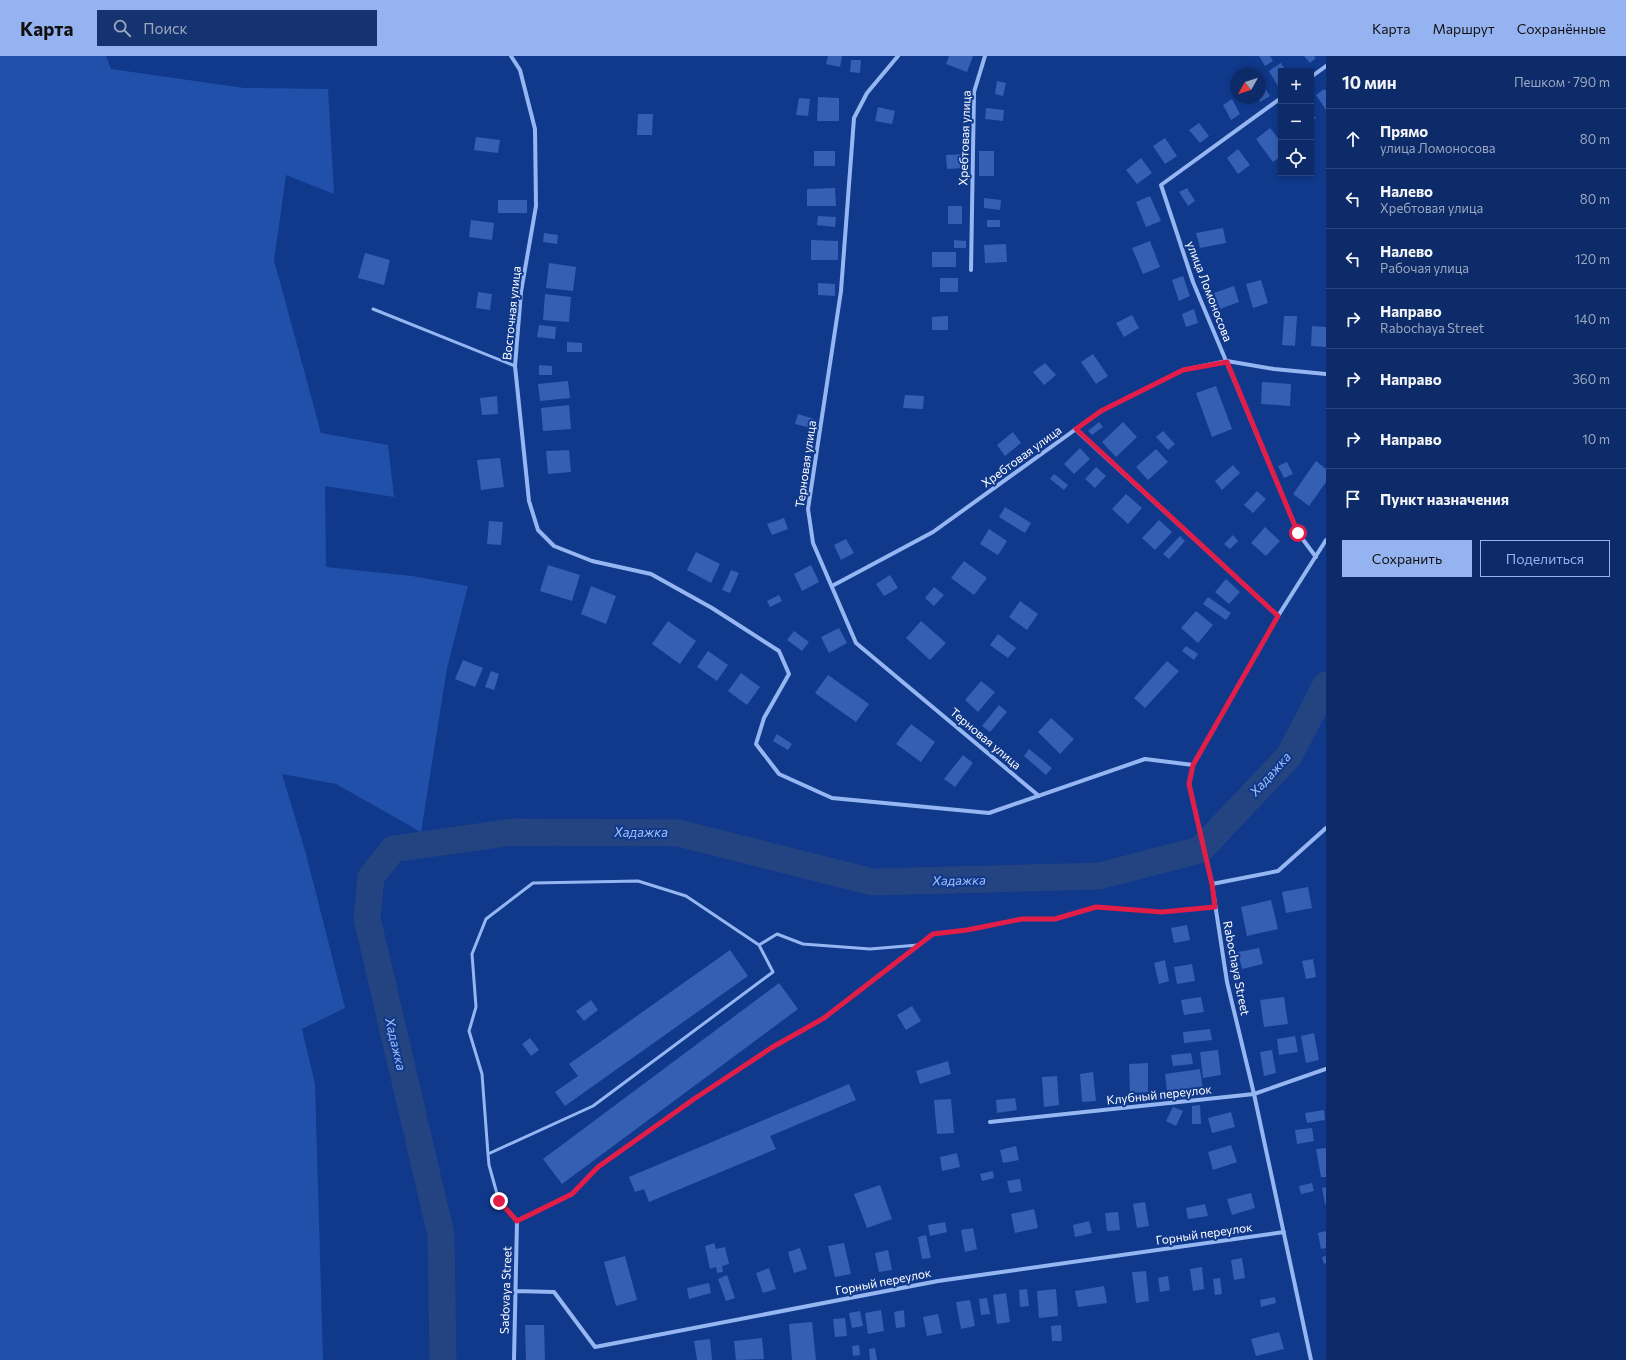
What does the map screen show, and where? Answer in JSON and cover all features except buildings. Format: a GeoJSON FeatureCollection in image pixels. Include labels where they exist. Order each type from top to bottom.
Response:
{"type":"FeatureCollection","features":[{"type":"Feature","properties":{"kind":"street","name":"Восточная улица"},"geometry":{"type":"LineString","coordinates":[[511,56],[520,70],[535,129],[536,206],[521,292],[515,366],[529,501],[538,530],[554,546],[592,561],[651,574],[712,608],[779,651],[789,674],[764,718],[756,744],[778,774],[832,798],[989,813],[1039,796]]}},
{"type":"Feature","properties":{"kind":"street","name":"Терновая улица"},"geometry":{"type":"LineString","coordinates":[[898,56],[867,93],[854,118],[841,291],[808,509],[813,543],[856,643],[1039,796]]}},
{"type":"Feature","properties":{"kind":"street","name":"Хребтовая улица"},"geometry":{"type":"LineString","coordinates":[[971,270],[974,92],[985,56]]}},
{"type":"Feature","properties":{"kind":"street"},"geometry":{"type":"LineString","coordinates":[[1314,74],[1326,66]]}},
{"type":"Feature","properties":{"kind":"street","name":"улица Ломоносова"},"geometry":{"type":"LineString","coordinates":[[1278,100],[1162,185],[1193,282],[1298,533],[1316,557]]}},
{"type":"Feature","properties":{"kind":"street","name":"Хребтовая улица"},"geometry":{"type":"LineString","coordinates":[[832,586],[934,532],[1101,411],[1183,370],[1227,362],[1274,369],[1326,374]]}},
{"type":"Feature","properties":{"kind":"street"},"geometry":{"type":"LineString","coordinates":[[1076,429],[1278,616]]}},
{"type":"Feature","properties":{"kind":"street","name":"Rabochaya Street"},"geometry":{"type":"LineString","coordinates":[[1311,1360],[1254,1094],[1227,982],[1212,884],[1189,784],[1193,765],[1278,616],[1326,540]]}},
{"type":"Feature","properties":{"kind":"street"},"geometry":{"type":"LineString","coordinates":[[1039,796],[1145,759],[1193,765]]}},
{"type":"Feature","properties":{"kind":"street"},"geometry":{"type":"LineString","coordinates":[[1212,884],[1278,871],[1326,828]]}},
{"type":"Feature","properties":{"kind":"street","name":"Клубный переулок"},"geometry":{"type":"LineString","coordinates":[[990,1122],[1254,1094],[1326,1068]]}},
{"type":"Feature","properties":{"kind":"street","name":"Sadovaya Street"},"geometry":{"type":"LineString","coordinates":[[514,1360],[517,1221]]}},
{"type":"Feature","properties":{"kind":"street","name":"Горный переулок"},"geometry":{"type":"LineString","coordinates":[[515,1291],[554,1292],[595,1346],[938,1280],[1284,1232]]}},
{"type":"Feature","properties":{"kind":"lane"},"geometry":{"type":"LineString","coordinates":[[373,309],[515,366]]}},
{"type":"Feature","properties":{"kind":"lane"},"geometry":{"type":"LineString","coordinates":[[488,1154],[594,1106],[773,972],[759,944],[686,896],[638,881],[533,883],[486,919],[472,954],[476,1007],[468,1031],[482,1074],[488,1154],[489,1165],[499,1201],[517,1221],[572,1194],[598,1167],[694,1099],[771,1048],[824,1018],[933,934],[967,930],[1022,919],[1055,919],[1096,907],[1162,912],[1215,907]]}},
{"type":"Feature","properties":{"kind":"lane"},"geometry":{"type":"LineString","coordinates":[[759,944],[778,934],[803,944],[811,945],[870,949],[919,945]]}},
{"type":"Feature","properties":{"kind":"shaded area"},"geometry":{"type":"Polygon","coordinates":[[[0,56],[106,56],[111,69],[244,88],[328,89],[334,194],[286,175],[274,260],[321,433],[388,445],[394,497],[325,486],[326,567],[412,576],[468,586],[447,668],[421,832],[336,784],[282,774],[306,854],[345,1008],[302,1029],[315,1084],[323,1360],[0,1360],[0,56]]]}},
{"type":"Feature","properties":{"kind":"waterway","name":"Хадажка"},"geometry":{"type":"LineString","coordinates":[[443,1360],[441,1235],[367,918],[371,877],[393,849],[512,832],[678,833],[873,882],[1099,876],[1200,850],[1289,756],[1326,685]]}},
{"type":"Feature","properties":{"kind":"route"},"geometry":{"type":"LineString","coordinates":[[499,1201],[517,1221],[572,1194],[598,1167],[694,1099],[771,1048],[824,1018],[933,934],[967,930],[1022,919],[1055,919],[1096,907],[1162,912],[1215,907],[1212,884],[1189,784],[1193,765],[1278,616],[1076,429],[1101,411],[1183,370],[1227,362],[1298,533]]}}]}
